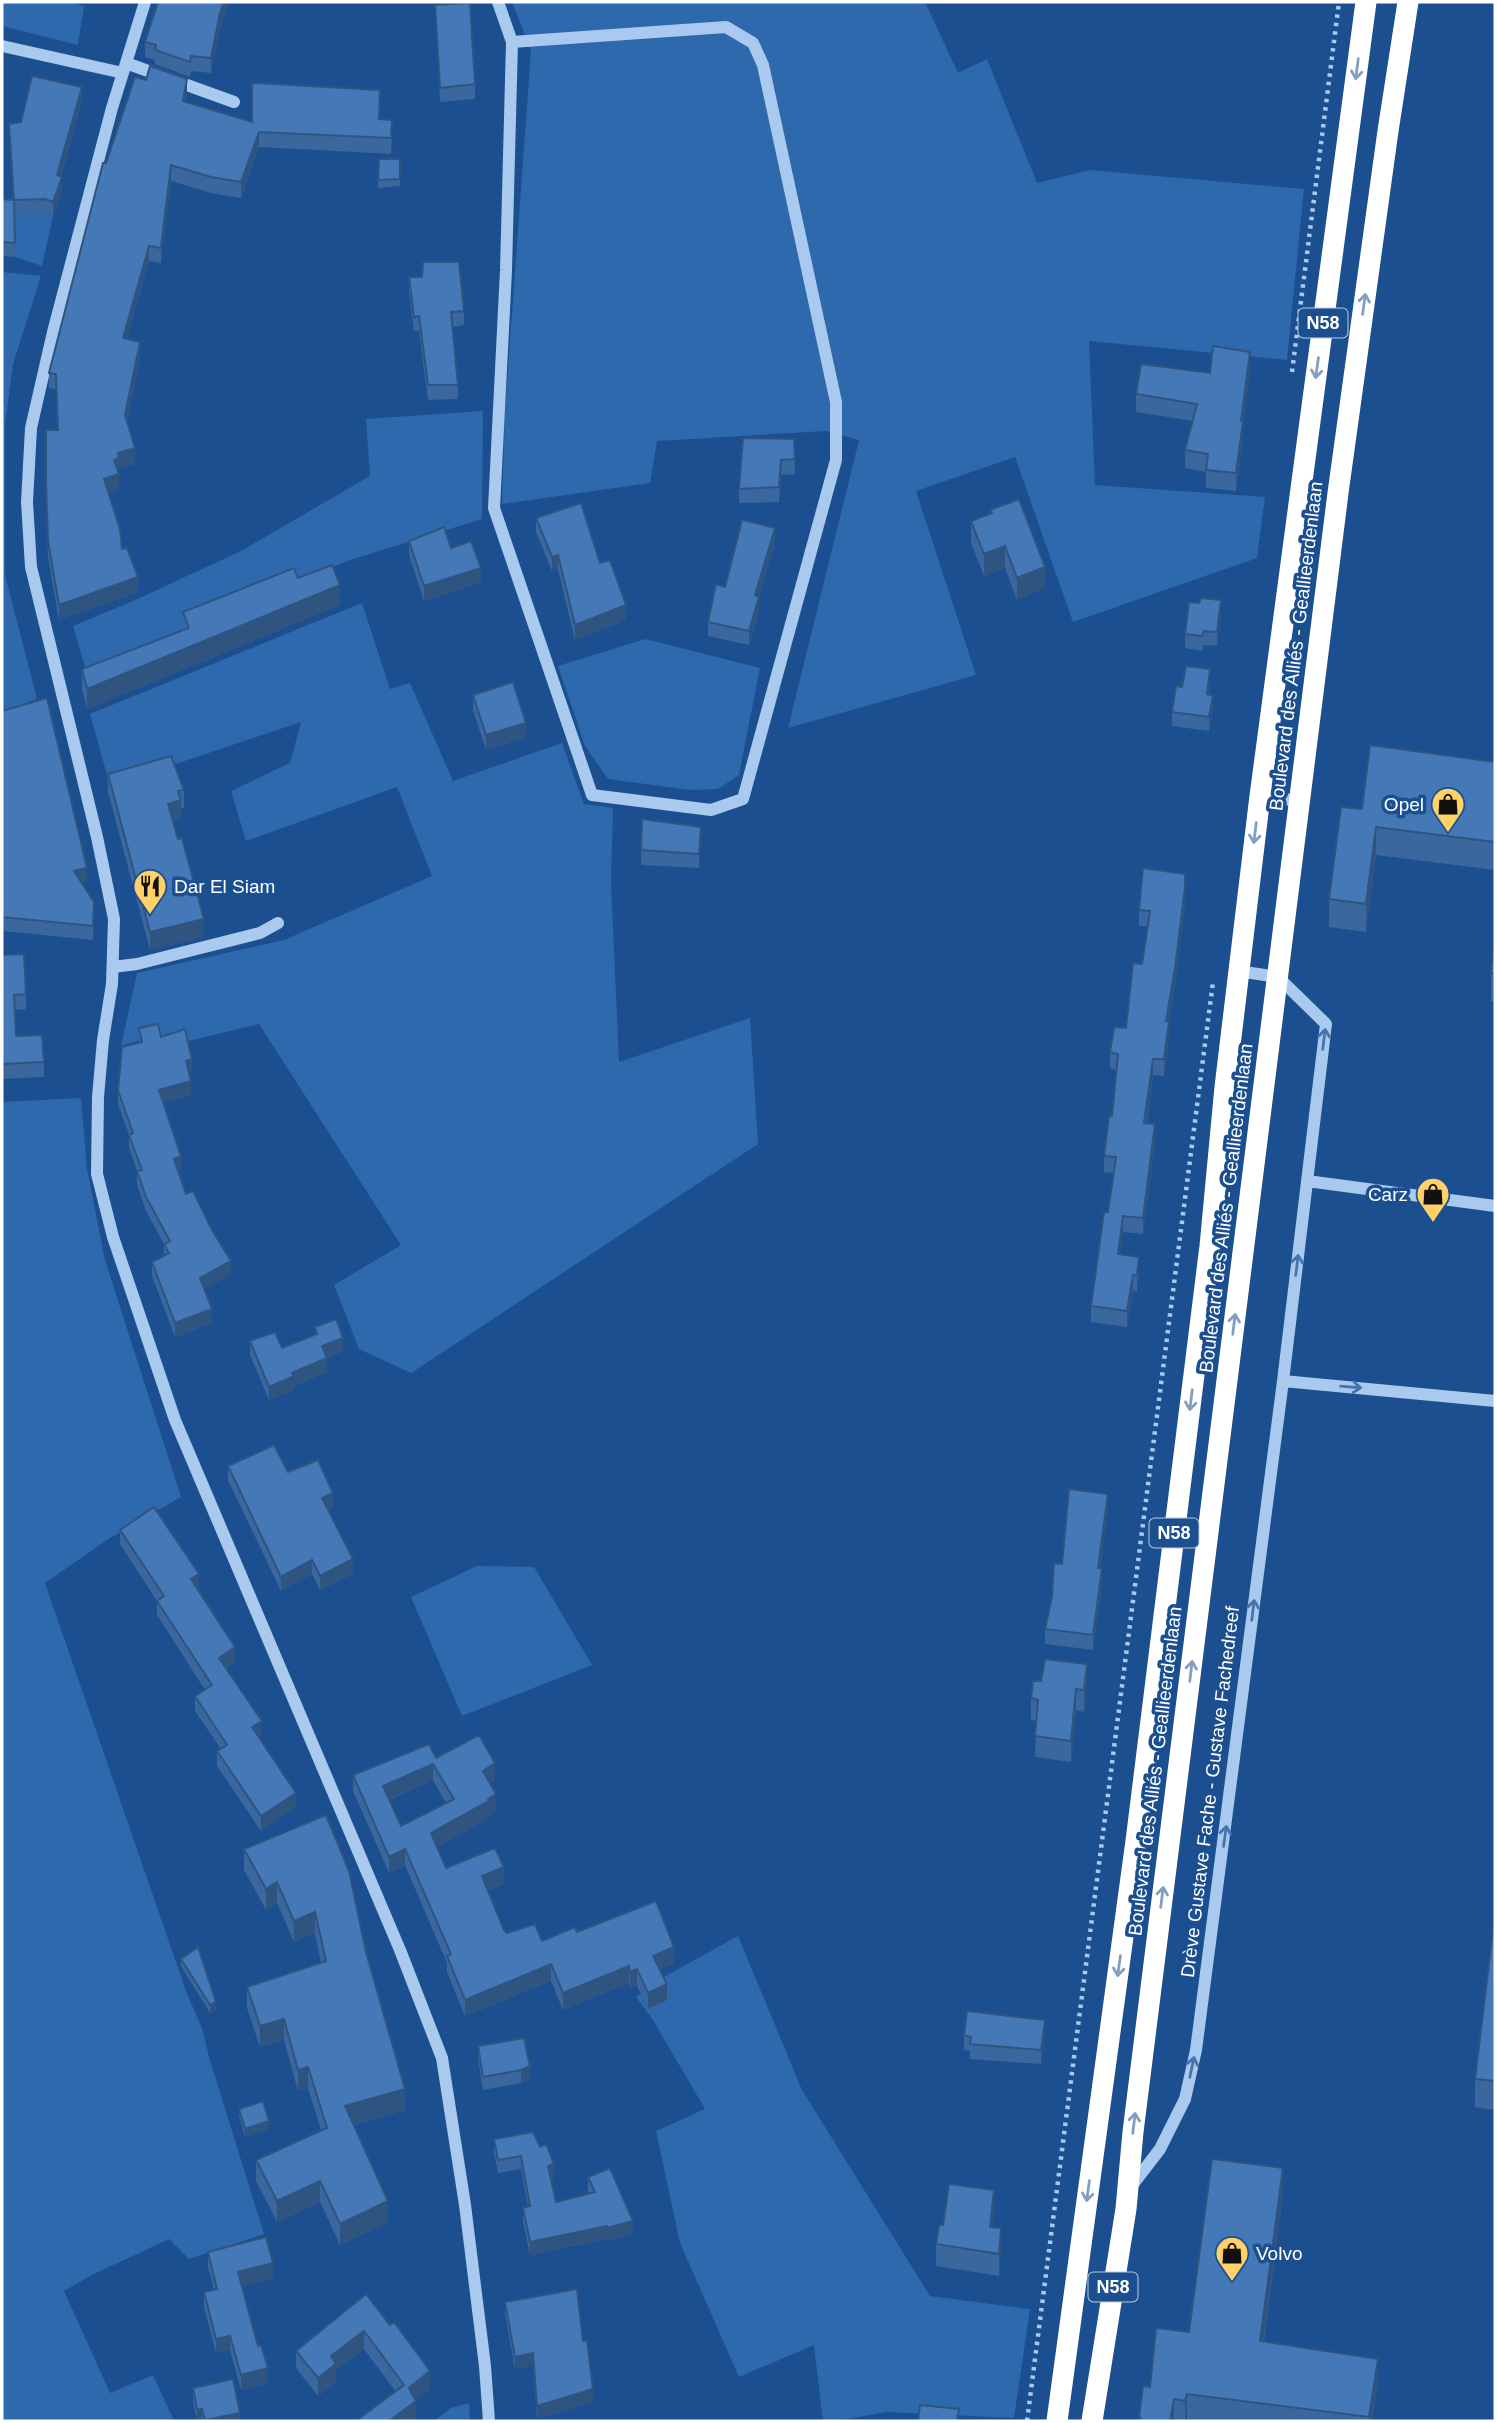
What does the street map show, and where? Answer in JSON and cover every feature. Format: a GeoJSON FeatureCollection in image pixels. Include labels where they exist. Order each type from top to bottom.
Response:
{"type":"FeatureCollection","features":[{"type":"Feature","properties":{"kind":"highway","name":"Boulevard des Alliés - Geallieerdenlaan"},"geometry":{"type":"LineString","coordinates":[[1057,2421],[1136,1841],[1202,1315],[1238,971],[1366,2]]}},
{"type":"Feature","properties":{"kind":"highway","name":"Boulevard des Alliés - Geallieerdenlaan"},"geometry":{"type":"LineString","coordinates":[[1093,2421],[1128,2191],[1135,2109],[1338,493],[1408,2]]}},
{"type":"Feature","properties":{"kind":"street"},"geometry":{"type":"LineString","coordinates":[[498,2],[512,42],[506,270],[494,508],[592,795],[711,810],[743,799],[836,460],[836,402],[763,65],[753,43],[726,27],[512,42]]}},
{"type":"Feature","properties":{"kind":"street"},"geometry":{"type":"LineString","coordinates":[[141,3],[53,332],[31,428],[27,502],[31,567],[97,837],[114,919],[113,967],[98,1097],[97,1174],[113,1237],[175,1420],[379,1899],[442,2058],[466,2205],[489,2421]]}},
{"type":"Feature","properties":{"kind":"street"},"geometry":{"type":"LineString","coordinates":[[2,46],[125,68],[234,102]]}},
{"type":"Feature","properties":{"kind":"street"},"geometry":{"type":"LineString","coordinates":[[1260,796],[1299,801]]}},
{"type":"Feature","properties":{"kind":"street"},"geometry":{"type":"LineString","coordinates":[[113,967],[137,964],[260,933],[278,923]]}},
{"type":"Feature","properties":{"kind":"street"},"geometry":{"type":"LineString","coordinates":[[1238,971],[1278,977]]}},
{"type":"Feature","properties":{"kind":"street","name":"Drève Gustave Fache - Gustave Fachedreef"},"geometry":{"type":"LineString","coordinates":[[1128,2191],[1160,2149],[1185,2099],[1196,2050],[1283,1381],[1326,1024],[1278,977]]}},
{"type":"Feature","properties":{"kind":"street"},"geometry":{"type":"LineString","coordinates":[[1307,1181],[1495,1206]]}},
{"type":"Feature","properties":{"kind":"street"},"geometry":{"type":"LineString","coordinates":[[1283,1381],[1495,1401]]}},
{"type":"Feature","properties":{"kind":"path"},"geometry":{"type":"LineString","coordinates":[[1291,379],[1339,2]]}},
{"type":"Feature","properties":{"kind":"path"},"geometry":{"type":"LineString","coordinates":[[1027,2421],[1214,971]]}},
{"type":"Feature","properties":{"kind":"shaded area"},"geometry":{"type":"Polygon","coordinates":[[[2,2],[71,2],[84,6],[78,45],[2,26],[2,2]]]}},
{"type":"Feature","properties":{"kind":"shaded area"},"geometry":{"type":"Polygon","coordinates":[[[512,2],[925,2],[958,73],[987,59],[1037,183],[1090,170],[1304,189],[1287,360],[1089,341],[1095,485],[1265,497],[1257,558],[1073,622],[1015,457],[916,491],[976,675],[788,728],[859,440],[826,431],[657,441],[650,483],[502,504],[505,412],[531,50],[512,2]]]}},
{"type":"Feature","properties":{"kind":"shaded area"},"geometry":{"type":"Polygon","coordinates":[[[30,209],[53,216],[42,266],[15,257],[14,214],[30,214],[30,209]]]}},
{"type":"Feature","properties":{"kind":"shaded area"},"geometry":{"type":"Polygon","coordinates":[[[2,272],[41,276],[13,364],[5,424],[5,575],[37,699],[2,712],[2,272]]]}},
{"type":"Feature","properties":{"kind":"shaded area"},"geometry":{"type":"Polygon","coordinates":[[[483,411],[482,519],[347,561],[176,632],[176,637],[86,671],[73,626],[241,551],[370,476],[366,419],[483,411]]]}},
{"type":"Feature","properties":{"kind":"shaded area"},"geometry":{"type":"Polygon","coordinates":[[[362,603],[390,689],[410,683],[453,781],[562,743],[584,804],[613,808],[611,882],[619,1062],[750,1018],[758,1144],[411,1373],[359,1349],[334,1285],[401,1245],[259,1024],[163,1047],[160,1034],[121,1046],[137,973],[284,940],[432,876],[397,787],[246,841],[231,791],[290,763],[301,722],[110,786],[90,714],[362,603]]]}},
{"type":"Feature","properties":{"kind":"shaded area"},"geometry":{"type":"Polygon","coordinates":[[[645,639],[760,668],[739,775],[718,789],[690,790],[608,779],[585,746],[558,666],[645,639]]]}},
{"type":"Feature","properties":{"kind":"shaded area"},"geometry":{"type":"Polygon","coordinates":[[[81,1098],[87,1169],[105,1260],[181,1497],[107,1540],[45,1583],[186,1991],[203,2031],[264,2234],[189,2259],[169,2239],[64,2291],[110,2393],[153,2375],[174,2421],[2,2421],[2,1102],[81,1098]]]}},
{"type":"Feature","properties":{"kind":"shaded area"},"geometry":{"type":"Polygon","coordinates":[[[477,1566],[534,1567],[592,1665],[462,1716],[411,1597],[477,1566]]]}},
{"type":"Feature","properties":{"kind":"shaded area"},"geometry":{"type":"Polygon","coordinates":[[[738,1936],[802,2090],[930,2296],[1030,2309],[1014,2418],[886,2412],[823,2421],[814,2345],[739,2377],[680,2243],[656,2131],[705,2109],[653,2020],[636,1997],[664,1977],[738,1936]]]}},
{"type":"Feature","properties":{"kind":"shaded area"},"geometry":{"type":"Polygon","coordinates":[[[469,2403],[470,2421],[434,2421],[451,2408],[469,2403]]]}},
{"type":"Feature","properties":{"kind":"building"},"geometry":{"type":"Polygon","coordinates":[[[158,2],[224,2],[211,58],[191,56],[190,62],[155,50],[156,45],[145,42],[158,2]]]}},
{"type":"Feature","properties":{"kind":"building"},"geometry":{"type":"Polygon","coordinates":[[[470,3],[475,84],[440,88],[435,5],[470,3]]]}},
{"type":"Feature","properties":{"kind":"building"},"geometry":{"type":"Polygon","coordinates":[[[150,66],[187,79],[183,101],[252,122],[252,83],[380,90],[379,119],[392,120],[391,138],[259,132],[241,182],[211,177],[171,165],[161,248],[149,246],[123,338],[140,342],[125,415],[135,448],[118,453],[119,458],[114,460],[119,474],[104,479],[120,529],[122,549],[127,548],[138,577],[59,605],[48,541],[46,430],[58,430],[56,374],[49,373],[103,163],[106,163],[135,77],[146,80],[150,66]]]}},
{"type":"Feature","properties":{"kind":"building"},"geometry":{"type":"Polygon","coordinates":[[[32,76],[82,87],[57,175],[62,177],[53,202],[45,199],[14,200],[9,124],[21,122],[32,76]]]}},
{"type":"Feature","properties":{"kind":"building"},"geometry":{"type":"Polygon","coordinates":[[[379,159],[400,159],[400,179],[378,180],[379,159]]]}},
{"type":"Feature","properties":{"kind":"building"},"geometry":{"type":"Polygon","coordinates":[[[2,199],[14,200],[15,243],[2,242],[2,199]]]}},
{"type":"Feature","properties":{"kind":"building"},"geometry":{"type":"Polygon","coordinates":[[[423,262],[459,262],[464,311],[451,312],[458,385],[428,385],[419,316],[414,317],[409,277],[422,277],[423,262]]]}},
{"type":"Feature","properties":{"kind":"building"},"geometry":{"type":"Polygon","coordinates":[[[1213,346],[1250,352],[1236,473],[1206,470],[1208,454],[1185,450],[1197,404],[1136,394],[1141,364],[1210,373],[1213,346]]]}},
{"type":"Feature","properties":{"kind":"building"},"geometry":{"type":"Polygon","coordinates":[[[743,438],[794,439],[795,459],[781,460],[779,487],[739,489],[743,438]]]}},
{"type":"Feature","properties":{"kind":"building"},"geometry":{"type":"Polygon","coordinates":[[[1019,499],[1045,567],[1017,578],[1005,546],[984,554],[971,521],[1019,499]]]}},
{"type":"Feature","properties":{"kind":"building"},"geometry":{"type":"Polygon","coordinates":[[[581,503],[600,563],[610,560],[626,605],[575,625],[558,555],[552,557],[536,518],[581,503]]]}},
{"type":"Feature","properties":{"kind":"building"},"geometry":{"type":"Polygon","coordinates":[[[742,520],[775,528],[755,595],[759,597],[749,631],[708,622],[716,584],[725,587],[742,520]]]}},
{"type":"Feature","properties":{"kind":"building"},"geometry":{"type":"Polygon","coordinates":[[[444,527],[451,548],[471,541],[481,568],[424,586],[409,541],[444,527]]]}},
{"type":"Feature","properties":{"kind":"building"},"geometry":{"type":"Polygon","coordinates":[[[332,565],[340,585],[87,689],[82,669],[189,628],[183,612],[294,568],[298,578],[332,565]]]}},
{"type":"Feature","properties":{"kind":"building"},"geometry":{"type":"Polygon","coordinates":[[[1201,598],[1221,600],[1217,632],[1204,631],[1202,636],[1185,634],[1189,602],[1199,603],[1201,598]]]}},
{"type":"Feature","properties":{"kind":"building"},"geometry":{"type":"Polygon","coordinates":[[[1186,666],[1210,669],[1207,694],[1213,696],[1209,717],[1172,712],[1176,686],[1182,687],[1186,666]]]}},
{"type":"Feature","properties":{"kind":"building"},"geometry":{"type":"Polygon","coordinates":[[[513,682],[526,723],[486,735],[473,695],[513,682]]]}},
{"type":"Feature","properties":{"kind":"building"},"geometry":{"type":"Polygon","coordinates":[[[47,698],[87,868],[74,871],[94,902],[93,926],[2,917],[2,711],[47,698]]]}},
{"type":"Feature","properties":{"kind":"building"},"geometry":{"type":"Polygon","coordinates":[[[1370,745],[1495,762],[1495,842],[1376,827],[1366,904],[1329,899],[1341,807],[1362,809],[1370,745]]]}},
{"type":"Feature","properties":{"kind":"building"},"geometry":{"type":"Polygon","coordinates":[[[171,756],[184,790],[178,791],[181,800],[168,804],[178,839],[182,838],[204,919],[150,932],[108,774],[171,756]]]}},
{"type":"Feature","properties":{"kind":"building"},"geometry":{"type":"Polygon","coordinates":[[[642,819],[701,827],[699,854],[641,850],[642,819]]]}},
{"type":"Feature","properties":{"kind":"building"},"geometry":{"type":"Polygon","coordinates":[[[1143,868],[1185,874],[1185,887],[1166,1021],[1169,1021],[1164,1059],[1153,1059],[1144,1123],[1155,1124],[1143,1218],[1123,1216],[1118,1254],[1139,1257],[1127,1311],[1091,1306],[1104,1212],[1108,1212],[1116,1157],[1104,1156],[1109,1116],[1112,1116],[1118,1054],[1110,1052],[1114,1027],[1126,1028],[1133,963],[1142,964],[1150,911],[1139,910],[1143,868]]]}},
{"type":"Feature","properties":{"kind":"building"},"geometry":{"type":"Polygon","coordinates":[[[1495,934],[1495,973],[1491,973],[1495,934]]]}},
{"type":"Feature","properties":{"kind":"building"},"geometry":{"type":"Polygon","coordinates":[[[24,954],[26,994],[14,995],[16,1036],[42,1035],[44,1062],[2,1064],[2,955],[24,954]]]}},
{"type":"Feature","properties":{"kind":"building"},"geometry":{"type":"Polygon","coordinates":[[[158,1024],[161,1037],[185,1029],[192,1059],[186,1061],[191,1081],[159,1090],[181,1156],[174,1159],[186,1194],[193,1191],[231,1261],[200,1278],[212,1309],[175,1323],[152,1262],[169,1253],[164,1244],[170,1241],[146,1197],[137,1171],[142,1170],[129,1135],[133,1133],[118,1090],[122,1047],[142,1042],[139,1028],[158,1024]]]}},
{"type":"Feature","properties":{"kind":"building"},"geometry":{"type":"Polygon","coordinates":[[[336,1319],[343,1338],[322,1346],[327,1358],[292,1373],[294,1376],[269,1387],[250,1341],[275,1332],[282,1348],[317,1334],[315,1327],[336,1319]]]}},
{"type":"Feature","properties":{"kind":"building"},"geometry":{"type":"Polygon","coordinates":[[[274,1445],[288,1472],[318,1460],[333,1493],[322,1498],[353,1559],[320,1576],[312,1560],[281,1577],[228,1466],[274,1445]]]}},
{"type":"Feature","properties":{"kind":"building"},"geometry":{"type":"Polygon","coordinates":[[[1069,1489],[1108,1494],[1098,1568],[1102,1568],[1093,1635],[1045,1629],[1052,1597],[1054,1563],[1062,1564],[1069,1489]]]}},
{"type":"Feature","properties":{"kind":"building"},"geometry":{"type":"Polygon","coordinates":[[[154,1507],[199,1574],[191,1579],[235,1647],[219,1658],[262,1721],[252,1727],[296,1793],[261,1816],[217,1751],[227,1745],[195,1696],[212,1685],[157,1601],[164,1596],[120,1530],[154,1507]]]}},
{"type":"Feature","properties":{"kind":"building"},"geometry":{"type":"Polygon","coordinates":[[[1045,1659],[1087,1664],[1084,1690],[1076,1689],[1071,1741],[1035,1736],[1038,1700],[1031,1698],[1033,1681],[1041,1681],[1045,1659]]]}},
{"type":"Feature","properties":{"kind":"building"},"geometry":{"type":"Polygon","coordinates":[[[479,1735],[495,1763],[483,1771],[496,1794],[488,1799],[489,1801],[431,1833],[446,1868],[495,1848],[504,1867],[482,1876],[507,1933],[535,1924],[542,1941],[575,1927],[577,1932],[656,1901],[674,1947],[653,1956],[667,1984],[648,1993],[637,1969],[630,1972],[629,1966],[563,1993],[551,1964],[465,2000],[447,1956],[451,1954],[405,1849],[389,1857],[353,1775],[429,1744],[436,1758],[479,1735]],[[433,1764],[383,1786],[401,1826],[454,1799],[433,1764]]]}},
{"type":"Feature","properties":{"kind":"building"},"geometry":{"type":"Polygon","coordinates":[[[326,1815],[349,1871],[366,1952],[405,2089],[345,2106],[388,2201],[340,2224],[320,2181],[277,2201],[256,2160],[327,2128],[308,2067],[298,2070],[284,2019],[260,2026],[247,1987],[326,1961],[315,1912],[294,1921],[277,1882],[266,1889],[244,1849],[326,1815]]]}},
{"type":"Feature","properties":{"kind":"building"},"geometry":{"type":"Polygon","coordinates":[[[1495,1914],[1495,2081],[1475,2079],[1495,1914]]]}},
{"type":"Feature","properties":{"kind":"building"},"geometry":{"type":"Polygon","coordinates":[[[198,1947],[216,2002],[210,2005],[181,1959],[198,1947]]]}},
{"type":"Feature","properties":{"kind":"building"},"geometry":{"type":"Polygon","coordinates":[[[967,2011],[1045,2020],[1041,2050],[970,2044],[971,2037],[964,2035],[967,2011]]]}},
{"type":"Feature","properties":{"kind":"building"},"geometry":{"type":"Polygon","coordinates":[[[524,2038],[530,2066],[483,2077],[478,2046],[524,2038]]]}},
{"type":"Feature","properties":{"kind":"building"},"geometry":{"type":"Polygon","coordinates":[[[263,2101],[269,2121],[245,2129],[239,2109],[263,2101]]]}},
{"type":"Feature","properties":{"kind":"building"},"geometry":{"type":"Polygon","coordinates":[[[533,2132],[540,2147],[546,2144],[554,2164],[548,2166],[556,2202],[595,2192],[588,2177],[610,2168],[633,2221],[530,2242],[523,2208],[530,2206],[521,2156],[498,2160],[494,2139],[533,2132]]]}},
{"type":"Feature","properties":{"kind":"building"},"geometry":{"type":"Polygon","coordinates":[[[1212,2159],[1283,2168],[1260,2341],[1378,2359],[1369,2417],[1187,2394],[1185,2401],[1174,2399],[1170,2421],[1141,2421],[1139,2417],[1143,2386],[1150,2387],[1156,2328],[1189,2332],[1212,2159]]]}},
{"type":"Feature","properties":{"kind":"building"},"geometry":{"type":"Polygon","coordinates":[[[949,2184],[994,2190],[990,2227],[1001,2228],[999,2254],[936,2244],[939,2225],[943,2225],[949,2184]]]}},
{"type":"Feature","properties":{"kind":"building"},"geometry":{"type":"Polygon","coordinates":[[[266,2237],[273,2263],[238,2272],[258,2346],[261,2345],[268,2368],[241,2375],[230,2336],[216,2339],[204,2292],[217,2289],[208,2252],[266,2237]]]}},
{"type":"Feature","properties":{"kind":"building"},"geometry":{"type":"Polygon","coordinates":[[[577,2289],[583,2341],[587,2340],[593,2389],[537,2406],[533,2353],[515,2357],[505,2302],[577,2289]]]}},
{"type":"Feature","properties":{"kind":"building"},"geometry":{"type":"Polygon","coordinates":[[[366,2294],[390,2325],[394,2322],[430,2371],[409,2388],[416,2401],[389,2421],[356,2421],[404,2385],[364,2331],[331,2356],[336,2364],[318,2378],[296,2351],[366,2294]]]}},
{"type":"Feature","properties":{"kind":"building"},"geometry":{"type":"Polygon","coordinates":[[[233,2379],[240,2413],[205,2420],[202,2409],[197,2410],[193,2388],[233,2379]]]}},
{"type":"Feature","properties":{"kind":"building"},"geometry":{"type":"Polygon","coordinates":[[[920,2405],[959,2409],[957,2421],[918,2421],[920,2405]]]}},
{"type":"Feature","properties":{"kind":"place","name":"Opel"},"geometry":{"type":"Point","coordinates":[1448,834]}},
{"type":"Feature","properties":{"kind":"place","name":"Dar El Siam"},"geometry":{"type":"Point","coordinates":[150,916]}},
{"type":"Feature","properties":{"kind":"place","name":"Carz"},"geometry":{"type":"Point","coordinates":[1433,1224]}},
{"type":"Feature","properties":{"kind":"place","name":"Volvo"},"geometry":{"type":"Point","coordinates":[1232,2283]}}]}
